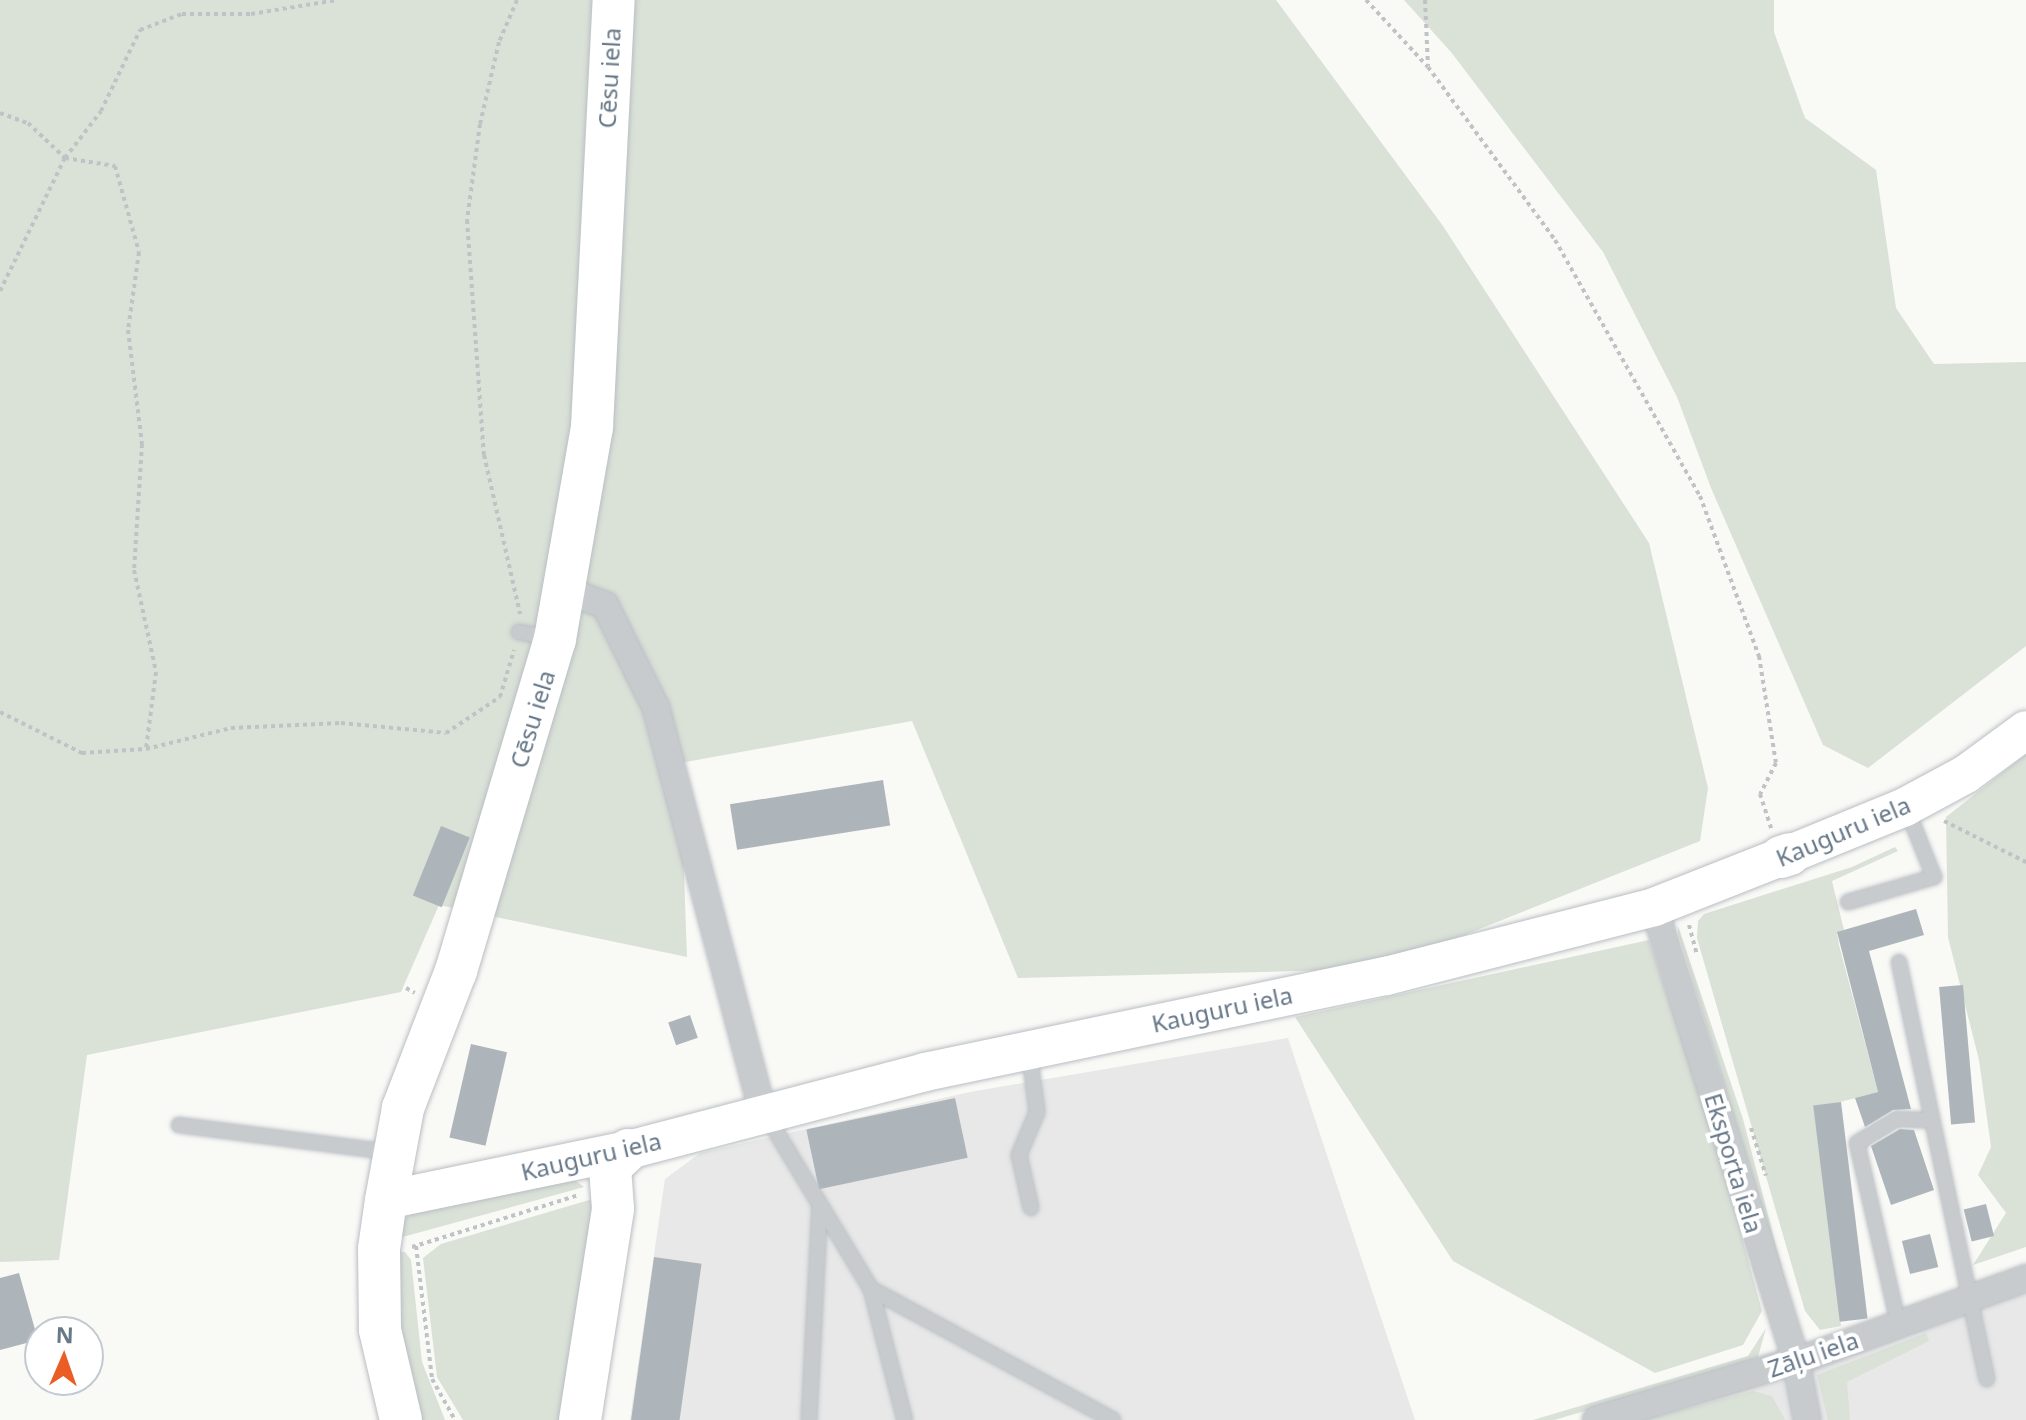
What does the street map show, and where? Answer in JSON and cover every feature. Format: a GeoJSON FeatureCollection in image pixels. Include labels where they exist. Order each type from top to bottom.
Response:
{"type":"FeatureCollection","features":[{"type":"Feature","properties":{"kind":"main road","name":"Cēsu iela"},"geometry":{"type":"LineString","coordinates":[[401,1420],[380,1330],[379,1249],[386,1200],[403,1108],[456,971],[537,636],[564,590],[592,427],[614,0]]}},
{"type":"Feature","properties":{"kind":"main road","name":"Kauguru iela"},"geometry":{"type":"LineString","coordinates":[[386,1200],[628,1150],[763,1112],[1029,1050],[1386,976],[1654,907],[1782,849],[1905,807],[1966,774],[2026,730]]}},
{"type":"Feature","properties":{"kind":"main road"},"geometry":{"type":"LineString","coordinates":[[580,1420],[613,1209],[610,1167],[628,1150]]}},
{"type":"Feature","properties":{"kind":"street"},"geometry":{"type":"LineString","coordinates":[[564,590],[605,605],[656,708],[763,1112]]}},
{"type":"Feature","properties":{"kind":"street","name":"Eksporta iela"},"geometry":{"type":"LineString","coordinates":[[1654,907],[1796,1361],[1807,1420]]}},
{"type":"Feature","properties":{"kind":"street","name":"Zāļu iela"},"geometry":{"type":"LineString","coordinates":[[1596,1420],[1796,1361],[2026,1278]]}},
{"type":"Feature","properties":{"kind":"lane"},"geometry":{"type":"LineString","coordinates":[[1848,902],[1934,877],[1905,807]]}},
{"type":"Feature","properties":{"kind":"lane"},"geometry":{"type":"LineString","coordinates":[[1899,962],[1962,1278],[1971,1297],[1987,1379]]}},
{"type":"Feature","properties":{"kind":"lane"},"geometry":{"type":"LineString","coordinates":[[1029,1050],[1037,1112],[1019,1155],[1031,1208]]}},
{"type":"Feature","properties":{"kind":"lane"},"geometry":{"type":"LineString","coordinates":[[763,1112],[871,1289],[905,1420]]}},
{"type":"Feature","properties":{"kind":"lane"},"geometry":{"type":"LineString","coordinates":[[1895,1309],[1857,1143],[1897,1119],[1930,1120]]}},
{"type":"Feature","properties":{"kind":"lane"},"geometry":{"type":"LineString","coordinates":[[179,1125],[395,1153]]}},
{"type":"Feature","properties":{"kind":"lane"},"geometry":{"type":"LineString","coordinates":[[809,1420],[820,1205]]}},
{"type":"Feature","properties":{"kind":"lane"},"geometry":{"type":"LineString","coordinates":[[871,1289],[1113,1420]]}},
{"type":"Feature","properties":{"kind":"path"},"geometry":{"type":"LineString","coordinates":[[0,291],[65,158],[101,111],[140,30],[182,14],[251,14],[337,0]]}},
{"type":"Feature","properties":{"kind":"path"},"geometry":{"type":"LineString","coordinates":[[0,712],[82,753],[146,749],[231,728],[341,723],[446,733],[500,697],[537,636],[518,588],[484,455],[467,220],[480,124],[499,42],[517,0]]}},
{"type":"Feature","properties":{"kind":"path"},"geometry":{"type":"LineString","coordinates":[[1366,0],[1428,67],[1555,240],[1700,496],[1759,656],[1776,763],[1760,794],[1782,849]]}},
{"type":"Feature","properties":{"kind":"path"},"geometry":{"type":"LineString","coordinates":[[1425,0],[1428,67]]}},
{"type":"Feature","properties":{"kind":"path"},"geometry":{"type":"LineString","coordinates":[[0,113],[28,123],[65,158],[115,166],[139,252],[128,330],[142,444],[134,570],[156,672],[146,749]]}},
{"type":"Feature","properties":{"kind":"path"},"geometry":{"type":"LineString","coordinates":[[1942,820],[2026,862]]}},
{"type":"Feature","properties":{"kind":"path"},"geometry":{"type":"LineString","coordinates":[[402,1247],[416,1246],[593,1191]]}},
{"type":"Feature","properties":{"kind":"path"},"geometry":{"type":"LineString","coordinates":[[416,1246],[420,1312],[432,1379],[455,1420]]}},
{"type":"Feature","properties":{"kind":"shaded area"},"geometry":{"type":"Polygon","coordinates":[[[0,0],[1276,0],[1443,226],[1649,543],[1708,788],[1700,841],[1379,969],[1018,978],[912,721],[680,763],[687,957],[439,905],[401,992],[87,1055],[59,1260],[0,1262],[0,0]]]}},
{"type":"Feature","properties":{"kind":"shaded area"},"geometry":{"type":"Polygon","coordinates":[[[1404,0],[1774,0],[1774,32],[1805,118],[1876,170],[1896,308],[1934,364],[2026,362],[2026,646],[1868,768],[1823,745],[1711,488],[1677,397],[1603,252],[1451,52],[1404,0]]]}},
{"type":"Feature","properties":{"kind":"shaded area"},"geometry":{"type":"Polygon","coordinates":[[[2026,754],[2026,1247],[1973,1265],[2006,1213],[1978,1175],[1991,1147],[1979,1060],[1948,937],[1946,817],[2026,754]]]}},
{"type":"Feature","properties":{"kind":"shaded area"},"geometry":{"type":"Polygon","coordinates":[[[1895,847],[1898,851],[1832,881],[1844,930],[1837,933],[1839,945],[1878,1092],[1814,1109],[1841,1326],[1820,1330],[1805,1311],[1697,938],[1698,921],[1704,914],[1852,867],[1895,847]]]}},
{"type":"Feature","properties":{"kind":"shaded area"},"geometry":{"type":"Polygon","coordinates":[[[1678,926],[1743,1119],[1792,1307],[1678,933],[1678,926]]]}},
{"type":"Feature","properties":{"kind":"shaded area"},"geometry":{"type":"Polygon","coordinates":[[[1649,940],[1715,1138],[1762,1311],[1743,1345],[1655,1373],[1453,1261],[1295,1017],[1649,940]]]}},
{"type":"Feature","properties":{"kind":"shaded area"},"geometry":{"type":"Polygon","coordinates":[[[1288,1038],[1415,1420],[630,1420],[665,1179],[700,1153],[970,1092],[1288,1038]]]}},
{"type":"Feature","properties":{"kind":"shaded area"},"geometry":{"type":"Polygon","coordinates":[[[554,1181],[576,1181],[584,1187],[388,1241],[400,1221],[423,1207],[473,1202],[554,1181]]]}},
{"type":"Feature","properties":{"kind":"shaded area"},"geometry":{"type":"Polygon","coordinates":[[[596,1198],[572,1420],[463,1420],[437,1377],[423,1258],[441,1244],[596,1198]]]}},
{"type":"Feature","properties":{"kind":"shaded area"},"geometry":{"type":"Polygon","coordinates":[[[405,1252],[411,1260],[422,1362],[445,1420],[419,1420],[400,1354],[389,1253],[405,1252]]]}},
{"type":"Feature","properties":{"kind":"shaded area"},"geometry":{"type":"Polygon","coordinates":[[[2026,1285],[2026,1420],[1643,1420],[2026,1285]]]}},
{"type":"Feature","properties":{"kind":"shaded area"},"geometry":{"type":"Polygon","coordinates":[[[1766,1328],[1758,1357],[1732,1368],[1554,1420],[1533,1420],[1748,1356],[1766,1328]]]}},
{"type":"Feature","properties":{"kind":"shaded area"},"geometry":{"type":"Polygon","coordinates":[[[1926,1333],[1929,1341],[1847,1382],[1850,1420],[1828,1420],[1817,1375],[1926,1333]]]}},
{"type":"Feature","properties":{"kind":"shaded area"},"geometry":{"type":"Polygon","coordinates":[[[1753,1391],[1772,1396],[1785,1420],[1642,1420],[1753,1391]]]}},
{"type":"Feature","properties":{"kind":"building"},"geometry":{"type":"Polygon","coordinates":[[[883,780],[890,825],[737,850],[730,804],[883,780]]]}},
{"type":"Feature","properties":{"kind":"building"},"geometry":{"type":"Polygon","coordinates":[[[441,826],[470,838],[442,907],[413,896],[441,826]]]}},
{"type":"Feature","properties":{"kind":"building"},"geometry":{"type":"Polygon","coordinates":[[[1916,909],[1924,935],[1869,951],[1911,1109],[1893,1110],[1865,1127],[1855,1098],[1878,1092],[1837,932],[1916,909]]]}},
{"type":"Feature","properties":{"kind":"building"},"geometry":{"type":"Polygon","coordinates":[[[1963,985],[1975,1122],[1951,1125],[1939,987],[1963,985]]]}},
{"type":"Feature","properties":{"kind":"building"},"geometry":{"type":"Polygon","coordinates":[[[690,1015],[698,1038],[676,1045],[668,1022],[690,1015]]]}},
{"type":"Feature","properties":{"kind":"building"},"geometry":{"type":"Polygon","coordinates":[[[471,1044],[507,1052],[485,1146],[449,1138],[471,1044]]]}},
{"type":"Feature","properties":{"kind":"building"},"geometry":{"type":"Polygon","coordinates":[[[955,1098],[968,1158],[819,1189],[806,1130],[955,1098]]]}},
{"type":"Feature","properties":{"kind":"building"},"geometry":{"type":"Polygon","coordinates":[[[1841,1102],[1868,1318],[1840,1322],[1813,1105],[1841,1102]]]}},
{"type":"Feature","properties":{"kind":"building"},"geometry":{"type":"Polygon","coordinates":[[[1900,1129],[1914,1130],[1934,1190],[1891,1205],[1871,1146],[1900,1129]]]}},
{"type":"Feature","properties":{"kind":"building"},"geometry":{"type":"Polygon","coordinates":[[[1986,1204],[1994,1236],[1972,1242],[1964,1210],[1986,1204]]]}},
{"type":"Feature","properties":{"kind":"building"},"geometry":{"type":"Polygon","coordinates":[[[1930,1234],[1938,1267],[1910,1274],[1902,1241],[1930,1234]]]}},
{"type":"Feature","properties":{"kind":"building"},"geometry":{"type":"Polygon","coordinates":[[[654,1257],[702,1264],[680,1420],[631,1420],[654,1257]]]}},
{"type":"Feature","properties":{"kind":"building"},"geometry":{"type":"Polygon","coordinates":[[[19,1273],[31,1316],[24,1316],[24,1344],[0,1350],[0,1278],[19,1273]]]}}]}
